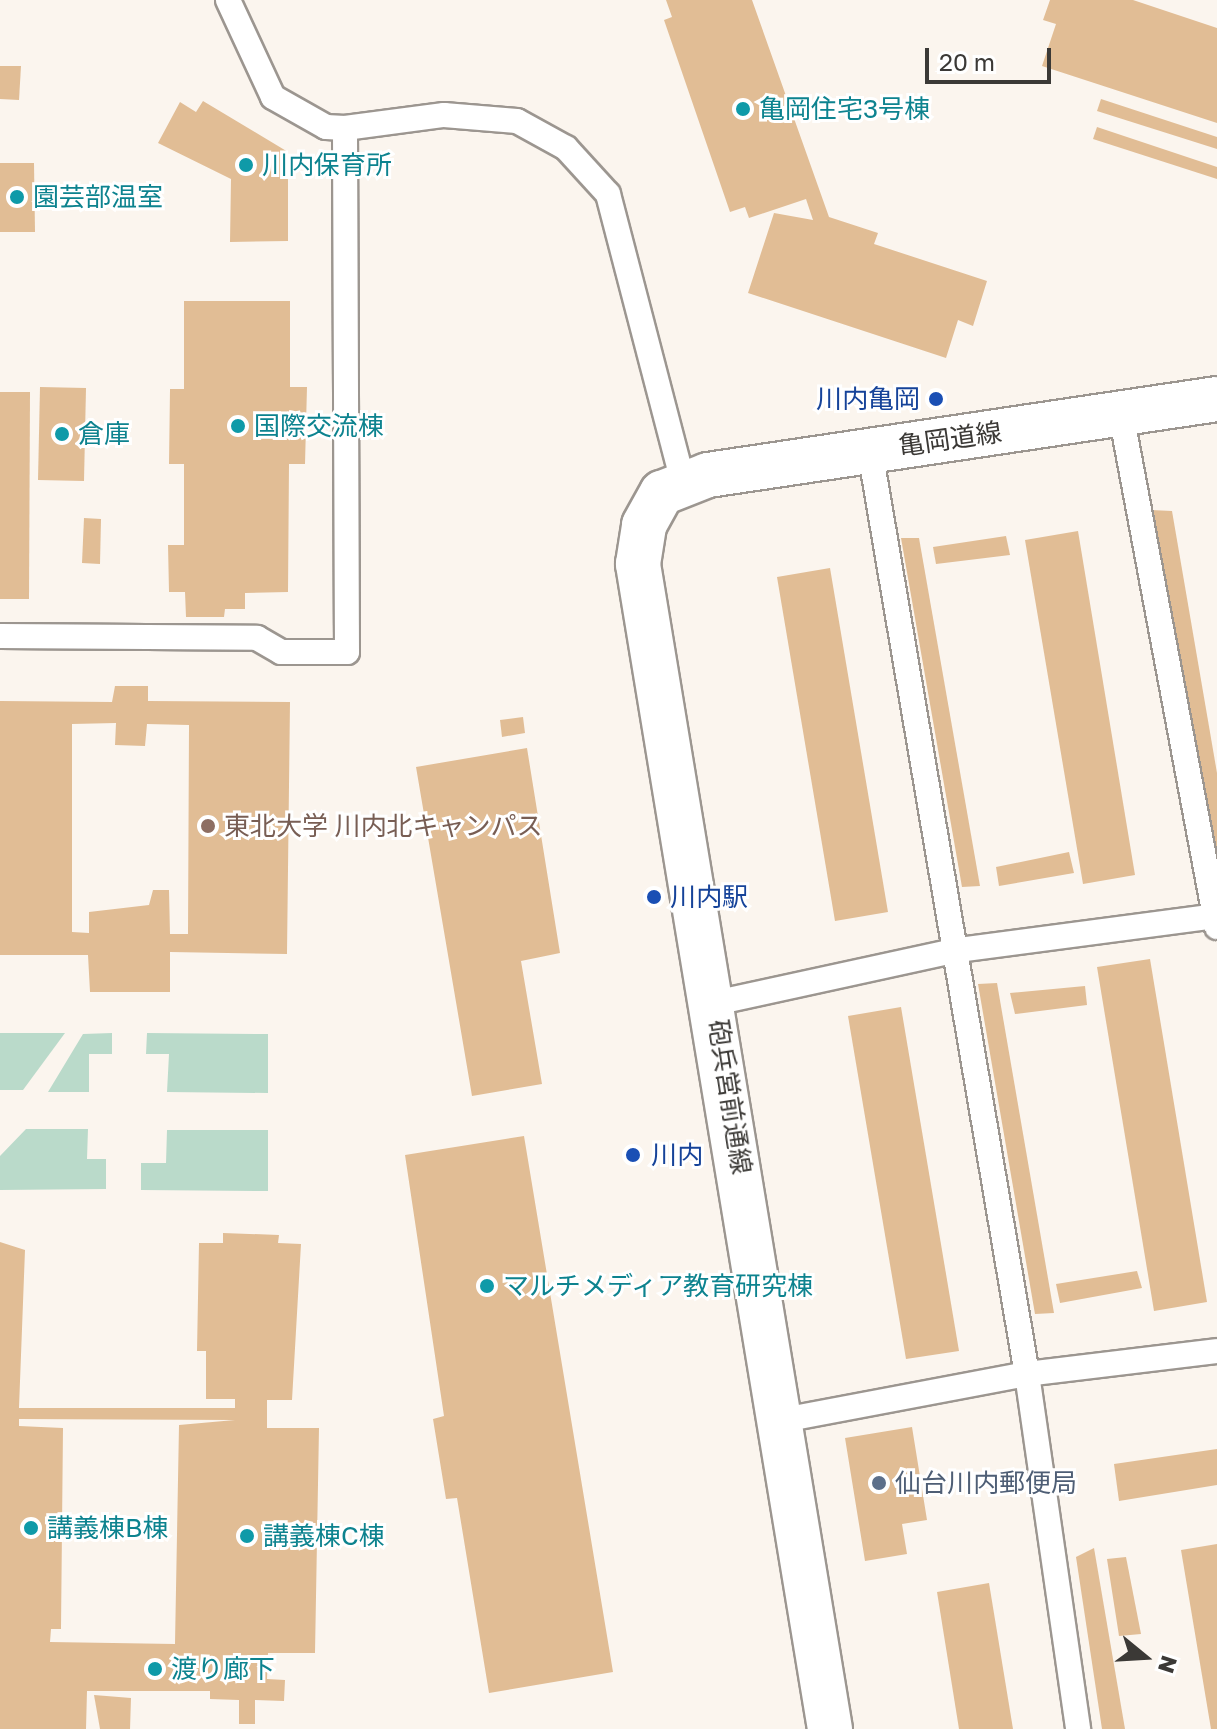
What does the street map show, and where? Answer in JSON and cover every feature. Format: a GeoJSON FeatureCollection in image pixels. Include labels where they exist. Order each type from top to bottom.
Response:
{"type":"FeatureCollection","features":[{"type":"Feature","properties":{"kind":"street","name":"亀岡道線"},"geometry":{"type":"LineString","coordinates":[[683,482],[1217,399]]}},
{"type":"Feature","properties":{"kind":"street","name":"砲兵営前通線"},"geometry":{"type":"LineString","coordinates":[[683,482],[662,493],[650,515],[638,564],[715,1003],[830,1729]]}},
{"type":"Feature","properties":{"kind":"lane"},"geometry":{"type":"LineString","coordinates":[[228,0],[273,97],[326,127],[345,128],[444,115],[517,121],[566,148],[608,194],[683,482]]}},
{"type":"Feature","properties":{"kind":"lane"},"geometry":{"type":"LineString","coordinates":[[0,636],[257,638],[281,652],[347,652],[345,128]]}},
{"type":"Feature","properties":{"kind":"lane"},"geometry":{"type":"LineString","coordinates":[[715,1003],[958,950],[1216,922],[1121,414]]}},
{"type":"Feature","properties":{"kind":"lane"},"geometry":{"type":"LineString","coordinates":[[870,451],[958,950],[1027,1374],[1078,1729]]}},
{"type":"Feature","properties":{"kind":"lane"},"geometry":{"type":"LineString","coordinates":[[783,1420],[1027,1374],[1217,1351]]}},
{"type":"Feature","properties":{"kind":"green space"},"geometry":{"type":"Polygon","coordinates":[[[0,1033],[65,1033],[23,1090],[0,1090],[0,1033]]]}},
{"type":"Feature","properties":{"kind":"green space"},"geometry":{"type":"Polygon","coordinates":[[[112,1033],[112,1054],[89,1054],[89,1092],[48,1092],[83,1034],[112,1033]]]}},
{"type":"Feature","properties":{"kind":"green space"},"geometry":{"type":"Polygon","coordinates":[[[147,1033],[268,1034],[268,1093],[167,1092],[169,1054],[146,1054],[147,1033]]]}},
{"type":"Feature","properties":{"kind":"green space"},"geometry":{"type":"Polygon","coordinates":[[[26,1129],[88,1129],[87,1159],[106,1159],[106,1189],[0,1190],[0,1156],[26,1129]]]}},
{"type":"Feature","properties":{"kind":"green space"},"geometry":{"type":"Polygon","coordinates":[[[167,1130],[268,1130],[268,1191],[141,1190],[141,1163],[166,1163],[167,1130]]]}},
{"type":"Feature","properties":{"kind":"building","name":"亀岡住宅3号棟"},"geometry":{"type":"Polygon","coordinates":[[[666,0],[752,0],[829,217],[878,233],[874,244],[987,281],[973,326],[958,320],[946,358],[748,293],[774,213],[813,220],[806,199],[749,218],[745,207],[730,212],[664,20],[672,17],[666,0]]]}},
{"type":"Feature","properties":{"kind":"building"},"geometry":{"type":"Polygon","coordinates":[[[1050,0],[1133,0],[1217,28],[1217,123],[1042,66],[1056,24],[1043,20],[1050,0]]]}},
{"type":"Feature","properties":{"kind":"building"},"geometry":{"type":"Polygon","coordinates":[[[0,66],[21,66],[19,100],[0,99],[0,66]]]}},
{"type":"Feature","properties":{"kind":"building"},"geometry":{"type":"Polygon","coordinates":[[[1101,99],[1217,137],[1217,149],[1097,111],[1101,99]]]}},
{"type":"Feature","properties":{"kind":"building","name":"川内保育所"},"geometry":{"type":"Polygon","coordinates":[[[203,101],[288,152],[288,241],[230,242],[231,179],[158,143],[180,102],[196,112],[203,101]]]}},
{"type":"Feature","properties":{"kind":"building"},"geometry":{"type":"Polygon","coordinates":[[[1097,127],[1217,167],[1217,179],[1093,139],[1097,127]]]}},
{"type":"Feature","properties":{"kind":"building","name":"園芸部温室"},"geometry":{"type":"Polygon","coordinates":[[[0,163],[34,163],[35,232],[0,232],[0,163]]]}},
{"type":"Feature","properties":{"kind":"building","name":"国際交流棟"},"geometry":{"type":"Polygon","coordinates":[[[184,301],[290,301],[290,387],[307,387],[305,464],[289,464],[288,592],[245,593],[245,609],[225,609],[224,617],[186,617],[185,592],[169,592],[168,545],[184,545],[184,464],[169,464],[170,389],[184,389],[184,301]]]}},
{"type":"Feature","properties":{"kind":"building","name":"倉庫"},"geometry":{"type":"Polygon","coordinates":[[[40,387],[86,388],[84,481],[38,480],[40,387]]]}},
{"type":"Feature","properties":{"kind":"building"},"geometry":{"type":"Polygon","coordinates":[[[0,392],[30,392],[29,599],[0,599],[0,392]]]}},
{"type":"Feature","properties":{"kind":"building"},"geometry":{"type":"Polygon","coordinates":[[[1151,510],[1172,511],[1217,773],[1217,851],[1151,510]]]}},
{"type":"Feature","properties":{"kind":"building"},"geometry":{"type":"Polygon","coordinates":[[[84,518],[101,519],[100,564],[82,563],[84,518]]]}},
{"type":"Feature","properties":{"kind":"building"},"geometry":{"type":"Polygon","coordinates":[[[1078,531],[1135,875],[1083,884],[1025,540],[1078,531]]]}},
{"type":"Feature","properties":{"kind":"building"},"geometry":{"type":"Polygon","coordinates":[[[1006,536],[1010,555],[936,564],[933,547],[1006,536]]]}},
{"type":"Feature","properties":{"kind":"building"},"geometry":{"type":"Polygon","coordinates":[[[901,538],[919,538],[980,886],[962,887],[901,538]]]}},
{"type":"Feature","properties":{"kind":"building"},"geometry":{"type":"Polygon","coordinates":[[[830,568],[888,912],[835,921],[777,577],[830,568]]]}},
{"type":"Feature","properties":{"kind":"building"},"geometry":{"type":"Polygon","coordinates":[[[115,686],[148,686],[148,701],[290,702],[287,954],[170,952],[170,992],[90,992],[88,955],[0,955],[0,701],[112,702],[115,686]],[[116,723],[72,724],[72,932],[89,933],[89,912],[149,905],[153,890],[169,890],[170,934],[188,934],[189,725],[147,724],[145,746],[115,745],[116,723]]]}},
{"type":"Feature","properties":{"kind":"building"},"geometry":{"type":"Polygon","coordinates":[[[523,717],[525,733],[502,737],[500,720],[523,717]]]}},
{"type":"Feature","properties":{"kind":"building"},"geometry":{"type":"Polygon","coordinates":[[[527,748],[560,953],[521,961],[542,1084],[472,1096],[416,767],[527,748]]]}},
{"type":"Feature","properties":{"kind":"building"},"geometry":{"type":"Polygon","coordinates":[[[1069,852],[1074,873],[999,886],[996,867],[1069,852]]]}},
{"type":"Feature","properties":{"kind":"building"},"geometry":{"type":"Polygon","coordinates":[[[1150,959],[1207,1302],[1154,1311],[1097,967],[1150,959]]]}},
{"type":"Feature","properties":{"kind":"building"},"geometry":{"type":"Polygon","coordinates":[[[997,983],[1054,1313],[1035,1314],[978,984],[997,983]]]}},
{"type":"Feature","properties":{"kind":"building"},"geometry":{"type":"Polygon","coordinates":[[[1085,986],[1087,1005],[1015,1014],[1010,993],[1085,986]]]}},
{"type":"Feature","properties":{"kind":"building"},"geometry":{"type":"Polygon","coordinates":[[[901,1007],[959,1351],[906,1359],[848,1016],[901,1007]]]}},
{"type":"Feature","properties":{"kind":"building","name":"マルチメディア教育研究棟"},"geometry":{"type":"Polygon","coordinates":[[[524,1136],[613,1672],[489,1693],[457,1498],[446,1499],[433,1419],[444,1416],[405,1155],[524,1136]]]}},
{"type":"Feature","properties":{"kind":"building","name":"講義棟C棟"},"geometry":{"type":"Polygon","coordinates":[[[223,1233],[279,1235],[278,1243],[301,1244],[292,1400],[267,1400],[267,1428],[319,1428],[315,1653],[268,1653],[267,1679],[285,1680],[284,1701],[255,1700],[255,1724],[239,1724],[239,1700],[210,1699],[210,1691],[87,1691],[86,1729],[0,1729],[0,1242],[25,1250],[19,1408],[235,1408],[235,1399],[206,1399],[206,1351],[197,1351],[199,1243],[223,1243],[223,1233]],[[19,1419],[19,1426],[63,1428],[61,1629],[51,1629],[50,1642],[175,1644],[179,1425],[235,1420],[19,1419]]]}},
{"type":"Feature","properties":{"kind":"building"},"geometry":{"type":"Polygon","coordinates":[[[1137,1271],[1142,1288],[1060,1303],[1056,1284],[1137,1271]]]}},
{"type":"Feature","properties":{"kind":"building"},"geometry":{"type":"Polygon","coordinates":[[[912,1427],[927,1520],[902,1524],[907,1554],[865,1561],[845,1438],[912,1427]]]}},
{"type":"Feature","properties":{"kind":"building"},"geometry":{"type":"Polygon","coordinates":[[[1217,1449],[1217,1485],[1119,1501],[1114,1464],[1217,1449]]]}},
{"type":"Feature","properties":{"kind":"building"},"geometry":{"type":"Polygon","coordinates":[[[1217,1544],[1217,1729],[1211,1729],[1181,1550],[1217,1544]]]}},
{"type":"Feature","properties":{"kind":"building"},"geometry":{"type":"Polygon","coordinates":[[[1094,1548],[1125,1729],[1102,1729],[1076,1557],[1094,1548]]]}},
{"type":"Feature","properties":{"kind":"building"},"geometry":{"type":"Polygon","coordinates":[[[1126,1557],[1141,1634],[1119,1636],[1107,1559],[1126,1557]]]}},
{"type":"Feature","properties":{"kind":"building"},"geometry":{"type":"Polygon","coordinates":[[[989,1583],[1013,1729],[959,1729],[937,1592],[989,1583]]]}},
{"type":"Feature","properties":{"kind":"building"},"geometry":{"type":"Polygon","coordinates":[[[94,1695],[131,1698],[130,1729],[100,1729],[94,1695]]]}},
{"type":"Feature","properties":{"kind":"place","name":"亀岡住宅3号棟"},"geometry":{"type":"Point","coordinates":[743,109]}},
{"type":"Feature","properties":{"kind":"place","name":"川内保育所"},"geometry":{"type":"Point","coordinates":[246,165]}},
{"type":"Feature","properties":{"kind":"place","name":"園芸部温室"},"geometry":{"type":"Point","coordinates":[17,197]}},
{"type":"Feature","properties":{"kind":"place","name":"川内亀岡"},"geometry":{"type":"Point","coordinates":[936,399]}},
{"type":"Feature","properties":{"kind":"place","name":"国際交流棟"},"geometry":{"type":"Point","coordinates":[238,426]}},
{"type":"Feature","properties":{"kind":"place","name":"倉庫"},"geometry":{"type":"Point","coordinates":[62,434]}},
{"type":"Feature","properties":{"kind":"place","name":"東北大学 川内北キャンパス"},"geometry":{"type":"Point","coordinates":[208,826]}},
{"type":"Feature","properties":{"kind":"place","name":"川内駅"},"geometry":{"type":"Point","coordinates":[654,897]}},
{"type":"Feature","properties":{"kind":"place","name":"川内"},"geometry":{"type":"Point","coordinates":[633,1155]}},
{"type":"Feature","properties":{"kind":"place","name":"マルチメディア教育研究棟"},"geometry":{"type":"Point","coordinates":[487,1286]}},
{"type":"Feature","properties":{"kind":"place","name":"仙台川内郵便局"},"geometry":{"type":"Point","coordinates":[879,1483]}},
{"type":"Feature","properties":{"kind":"place","name":"講義棟B棟"},"geometry":{"type":"Point","coordinates":[31,1528]}},
{"type":"Feature","properties":{"kind":"place","name":"講義棟C棟"},"geometry":{"type":"Point","coordinates":[247,1536]}},
{"type":"Feature","properties":{"kind":"place","name":"渡り廊下"},"geometry":{"type":"Point","coordinates":[155,1669]}}]}
